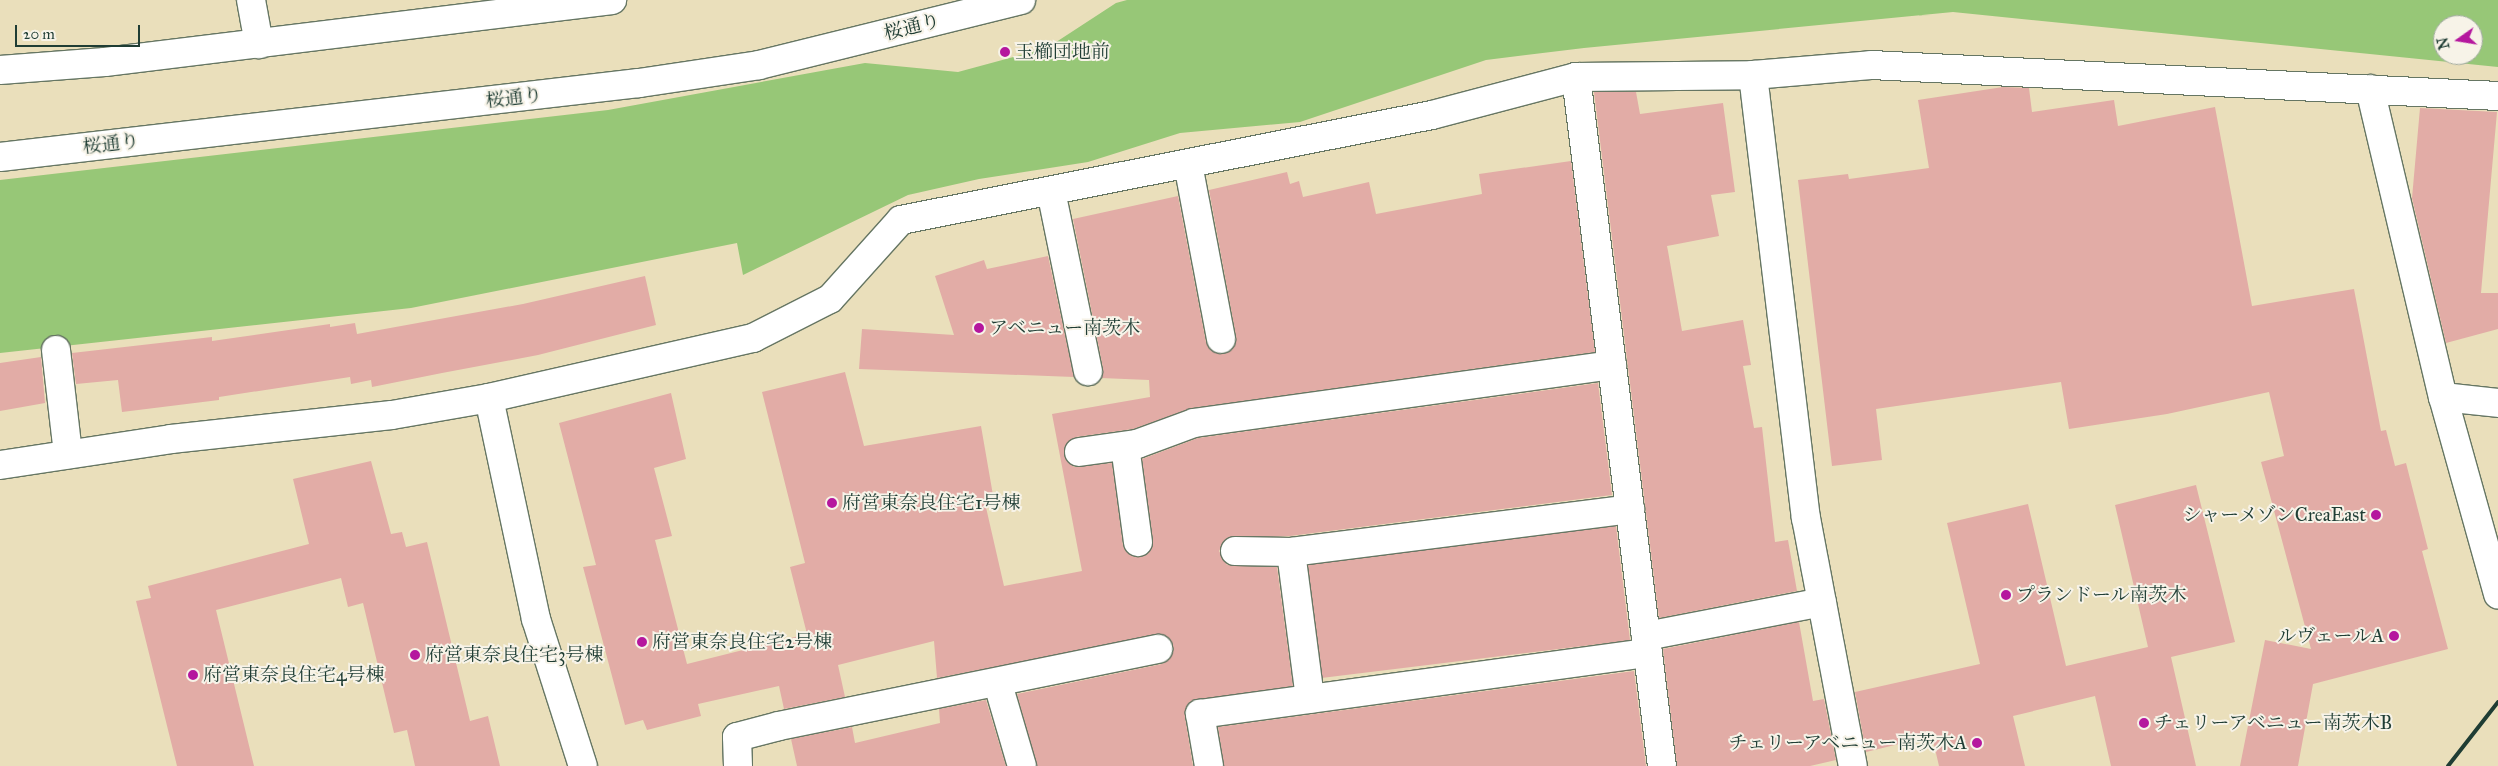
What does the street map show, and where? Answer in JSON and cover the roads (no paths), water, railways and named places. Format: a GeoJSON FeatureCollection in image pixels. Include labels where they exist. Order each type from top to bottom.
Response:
{"type":"FeatureCollection","features":[{"type":"Feature","properties":{"kind":"street"},"geometry":{"type":"LineString","coordinates":[[251,0],[259,44]]}},
{"type":"Feature","properties":{"kind":"street"},"geometry":{"type":"LineString","coordinates":[[0,70],[105,62],[612,0]]}},
{"type":"Feature","properties":{"kind":"street","name":"桜通り"},"geometry":{"type":"LineString","coordinates":[[0,157],[639,83],[759,65],[1020,0]]}},
{"type":"Feature","properties":{"kind":"street"},"geometry":{"type":"LineString","coordinates":[[0,465],[171,439],[392,415],[489,398],[753,338],[830,299],[901,220],[1432,115],[1576,77],[1753,75],[1871,65],[2498,96]]}},
{"type":"Feature","properties":{"kind":"street"},"geometry":{"type":"LineString","coordinates":[[1753,75],[1806,518],[1853,766]]}},
{"type":"Feature","properties":{"kind":"street"},"geometry":{"type":"LineString","coordinates":[[1576,77],[1662,766]]}},
{"type":"Feature","properties":{"kind":"street"},"geometry":{"type":"LineString","coordinates":[[2370,89],[2443,397],[2498,594]]}},
{"type":"Feature","properties":{"kind":"street"},"geometry":{"type":"LineString","coordinates":[[1188,164],[1221,339]]}},
{"type":"Feature","properties":{"kind":"street"},"geometry":{"type":"LineString","coordinates":[[1051,190],[1088,371]]}},
{"type":"Feature","properties":{"kind":"street"},"geometry":{"type":"LineString","coordinates":[[56,350],[68,454]]}},
{"type":"Feature","properties":{"kind":"street"},"geometry":{"type":"LineString","coordinates":[[1079,452],[1125,446],[1194,423],[1612,365]]}},
{"type":"Feature","properties":{"kind":"street"},"geometry":{"type":"LineString","coordinates":[[2443,397],[2498,403]]}},
{"type":"Feature","properties":{"kind":"street"},"geometry":{"type":"LineString","coordinates":[[489,398],[536,620],[583,766]]}},
{"type":"Feature","properties":{"kind":"street"},"geometry":{"type":"LineString","coordinates":[[1125,446],[1138,542]]}},
{"type":"Feature","properties":{"kind":"street"},"geometry":{"type":"LineString","coordinates":[[1235,551],[1291,552],[1630,508]]}},
{"type":"Feature","properties":{"kind":"street"},"geometry":{"type":"LineString","coordinates":[[1291,552],[1310,699]]}},
{"type":"Feature","properties":{"kind":"street"},"geometry":{"type":"LineString","coordinates":[[1209,766],[1200,714],[1310,699],[1647,644],[1822,602]]}},
{"type":"Feature","properties":{"kind":"street"},"geometry":{"type":"LineString","coordinates":[[738,766],[737,738],[779,726],[998,684],[1158,649]]}},
{"type":"Feature","properties":{"kind":"street"},"geometry":{"type":"LineString","coordinates":[[998,684],[1022,766]]}},
{"type":"Feature","properties":{"kind":"railway"},"geometry":{"type":"LineString","coordinates":[[2448,766],[2498,702]]}},
{"type":"Feature","properties":{"kind":"place","name":"玉櫛団地前"},"geometry":{"type":"Point","coordinates":[1005,52]}},
{"type":"Feature","properties":{"kind":"place","name":"アベニュー南茨木"},"geometry":{"type":"Point","coordinates":[979,328]}},
{"type":"Feature","properties":{"kind":"place","name":"府営東奈良住宅1号棟"},"geometry":{"type":"Point","coordinates":[832,503]}},
{"type":"Feature","properties":{"kind":"place","name":"シャーメゾンCreaEast"},"geometry":{"type":"Point","coordinates":[2376,515]}},
{"type":"Feature","properties":{"kind":"place","name":"プランドール南茨木"},"geometry":{"type":"Point","coordinates":[2006,595]}},
{"type":"Feature","properties":{"kind":"place","name":"ルヴェールA"},"geometry":{"type":"Point","coordinates":[2394,636]}},
{"type":"Feature","properties":{"kind":"place","name":"府営東奈良住宅2号棟"},"geometry":{"type":"Point","coordinates":[642,642]}},
{"type":"Feature","properties":{"kind":"place","name":"府営東奈良住宅3号棟"},"geometry":{"type":"Point","coordinates":[415,655]}},
{"type":"Feature","properties":{"kind":"place","name":"府営東奈良住宅4号棟"},"geometry":{"type":"Point","coordinates":[193,675]}},
{"type":"Feature","properties":{"kind":"place","name":"チェリーアベニュー南茨木B"},"geometry":{"type":"Point","coordinates":[2144,723]}},
{"type":"Feature","properties":{"kind":"place","name":"チェリーアベニュー南茨木A"},"geometry":{"type":"Point","coordinates":[1977,743]}}]}
